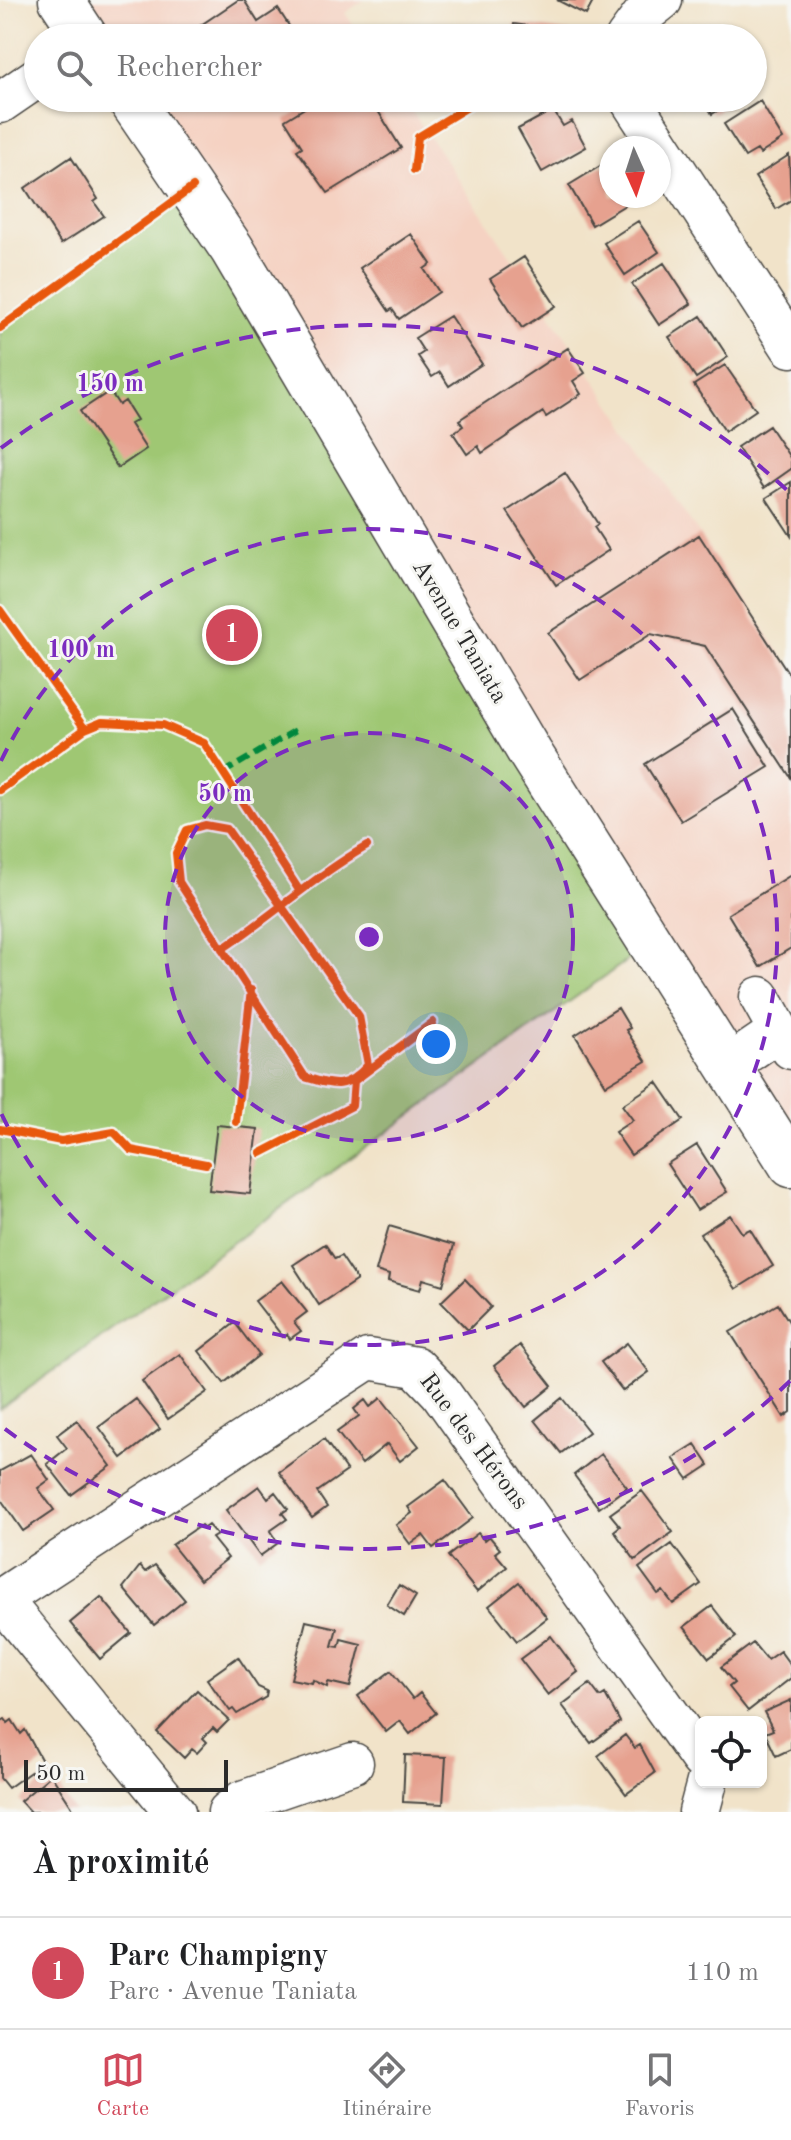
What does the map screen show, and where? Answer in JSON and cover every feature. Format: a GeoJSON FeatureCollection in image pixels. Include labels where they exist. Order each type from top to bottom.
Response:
{"type":"FeatureCollection","features":[{"type":"Feature","properties":{"kind":"main road"},"geometry":{"type":"LineString","coordinates":[[61,0],[77,24]]}},
{"type":"Feature","properties":{"kind":"main road","name":"Avenue Taniata"},"geometry":{"type":"LineString","coordinates":[[139,112],[232,249],[530,753],[729,1065],[785,1141]]}},
{"type":"Feature","properties":{"kind":"street"},"geometry":{"type":"LineString","coordinates":[[636,24],[662,0]]}},
{"type":"Feature","properties":{"kind":"street"},"geometry":{"type":"LineString","coordinates":[[0,103],[24,87]]}},
{"type":"Feature","properties":{"kind":"street"},"geometry":{"type":"LineString","coordinates":[[638,112],[791,347]]}},
{"type":"Feature","properties":{"kind":"street"},"geometry":{"type":"LineString","coordinates":[[729,1065],[777,1026]]}},
{"type":"Feature","properties":{"kind":"street","name":"Rue des Hérons"},"geometry":{"type":"LineString","coordinates":[[175,1812],[0,1599],[368,1359],[416,1367],[440,1392],[695,1751]]}},
{"type":"Feature","properties":{"kind":"street"},"geometry":{"type":"LineString","coordinates":[[228,1812],[242,1801],[353,1763]]}},
{"type":"Feature","properties":{"kind":"street"},"geometry":{"type":"LineString","coordinates":[[699,1812],[705,1788]]}},
{"type":"Feature","properties":{"kind":"shaded area"},"geometry":{"type":"Polygon","coordinates":[[[67,0],[364,0],[345,13],[352,24],[83,24],[67,0]]]}},
{"type":"Feature","properties":{"kind":"shaded area"},"geometry":{"type":"Polygon","coordinates":[[[141,112],[413,112],[791,669],[791,1152],[141,112]]]}},
{"type":"Feature","properties":{"kind":"green space"},"geometry":{"type":"Polygon","coordinates":[[[193,187],[650,944],[0,1409],[0,327],[193,187]]]}},
{"type":"Feature","properties":{"kind":"building"},"geometry":{"type":"Polygon","coordinates":[[[238,0],[244,0],[258,22],[278,9],[288,24],[202,24],[238,0]]]}},
{"type":"Feature","properties":{"kind":"building"},"geometry":{"type":"Polygon","coordinates":[[[557,0],[594,0],[586,15],[557,0]]]}},
{"type":"Feature","properties":{"kind":"building"},"geometry":{"type":"Polygon","coordinates":[[[298,112],[379,112],[401,148],[328,193],[297,150],[302,147],[285,120],[298,112]]]}},
{"type":"Feature","properties":{"kind":"building"},"geometry":{"type":"Polygon","coordinates":[[[554,112],[563,126],[572,121],[586,147],[542,172],[518,129],[554,112]]]}},
{"type":"Feature","properties":{"kind":"building"},"geometry":{"type":"Polygon","coordinates":[[[743,112],[767,112],[783,139],[760,154],[757,150],[745,157],[724,124],[743,112]]]}},
{"type":"Feature","properties":{"kind":"building"},"geometry":{"type":"Polygon","coordinates":[[[789,155],[791,200],[776,209],[755,177],[789,155]]]}},
{"type":"Feature","properties":{"kind":"building"},"geometry":{"type":"Polygon","coordinates":[[[71,157],[98,199],[94,202],[104,216],[61,244],[25,188],[71,157]]]}},
{"type":"Feature","properties":{"kind":"building"},"geometry":{"type":"Polygon","coordinates":[[[599,167],[599,208],[620,208],[592,225],[569,185],[599,167]]]}},
{"type":"Feature","properties":{"kind":"building"},"geometry":{"type":"Polygon","coordinates":[[[638,221],[659,252],[625,275],[604,243],[638,221]]]}},
{"type":"Feature","properties":{"kind":"building"},"geometry":{"type":"Polygon","coordinates":[[[411,234],[431,264],[424,269],[439,292],[399,319],[392,309],[389,311],[360,268],[411,234]]]}},
{"type":"Feature","properties":{"kind":"building"},"geometry":{"type":"Polygon","coordinates":[[[524,257],[556,306],[522,328],[490,279],[524,257]]]}},
{"type":"Feature","properties":{"kind":"building"},"geometry":{"type":"Polygon","coordinates":[[[664,263],[691,304],[659,325],[632,284],[664,263]]]}},
{"type":"Feature","properties":{"kind":"building"},"geometry":{"type":"Polygon","coordinates":[[[450,316],[482,364],[449,386],[440,372],[432,377],[418,356],[424,352],[415,338],[450,316]]]}},
{"type":"Feature","properties":{"kind":"building"},"geometry":{"type":"Polygon","coordinates":[[[701,316],[728,357],[696,378],[669,337],[701,316]]]}},
{"type":"Feature","properties":{"kind":"building"},"geometry":{"type":"Polygon","coordinates":[[[568,348],[585,373],[573,381],[581,394],[546,417],[543,412],[482,453],[478,446],[467,454],[453,433],[463,426],[459,420],[568,348]]]}},
{"type":"Feature","properties":{"kind":"building"},"geometry":{"type":"Polygon","coordinates":[[[725,365],[756,410],[725,431],[694,385],[725,365]]]}},
{"type":"Feature","properties":{"kind":"building"},"geometry":{"type":"Polygon","coordinates":[[[110,391],[119,405],[125,401],[137,420],[130,424],[146,449],[118,468],[80,411],[110,391]]]}},
{"type":"Feature","properties":{"kind":"building"},"geometry":{"type":"Polygon","coordinates":[[[769,426],[791,459],[791,469],[764,488],[737,447],[769,426]]]}},
{"type":"Feature","properties":{"kind":"building"},"geometry":{"type":"Polygon","coordinates":[[[565,473],[598,524],[594,527],[609,550],[556,585],[507,511],[565,473]]]}},
{"type":"Feature","properties":{"kind":"building"},"geometry":{"type":"Polygon","coordinates":[[[791,482],[791,536],[766,498],[791,482]]]}},
{"type":"Feature","properties":{"kind":"building"},"geometry":{"type":"Polygon","coordinates":[[[699,535],[791,677],[791,778],[705,646],[651,634],[580,680],[548,633],[699,535]]]}},
{"type":"Feature","properties":{"kind":"building"},"geometry":{"type":"Polygon","coordinates":[[[733,709],[769,767],[681,821],[645,764],[733,709]]]}},
{"type":"Feature","properties":{"kind":"building"},"geometry":{"type":"Polygon","coordinates":[[[791,875],[791,948],[760,967],[728,914],[791,875]]]}},
{"type":"Feature","properties":{"kind":"building"},"geometry":{"type":"Polygon","coordinates":[[[618,1008],[630,1028],[626,1030],[646,1061],[606,1085],[575,1035],[618,1008]]]}},
{"type":"Feature","properties":{"kind":"building"},"geometry":{"type":"Polygon","coordinates":[[[657,1082],[683,1120],[631,1155],[615,1132],[633,1120],[622,1105],[657,1082]]]}},
{"type":"Feature","properties":{"kind":"building"},"geometry":{"type":"Polygon","coordinates":[[[217,1125],[258,1129],[250,1194],[209,1190],[217,1125]]]}},
{"type":"Feature","properties":{"kind":"building"},"geometry":{"type":"Polygon","coordinates":[[[697,1145],[727,1192],[697,1210],[667,1164],[697,1145]]]}},
{"type":"Feature","properties":{"kind":"building"},"geometry":{"type":"Polygon","coordinates":[[[730,1215],[742,1233],[750,1229],[773,1266],[736,1289],[700,1234],[730,1215]]]}},
{"type":"Feature","properties":{"kind":"building"},"geometry":{"type":"Polygon","coordinates":[[[389,1226],[454,1245],[443,1285],[423,1279],[420,1290],[388,1281],[389,1275],[376,1271],[389,1226]]]}},
{"type":"Feature","properties":{"kind":"building"},"geometry":{"type":"Polygon","coordinates":[[[325,1244],[335,1259],[341,1256],[357,1280],[319,1305],[293,1265],[325,1244]]]}},
{"type":"Feature","properties":{"kind":"building"},"geometry":{"type":"Polygon","coordinates":[[[465,1279],[491,1307],[468,1330],[441,1302],[465,1279]]]}},
{"type":"Feature","properties":{"kind":"building"},"geometry":{"type":"Polygon","coordinates":[[[282,1281],[307,1312],[294,1322],[301,1331],[290,1339],[287,1334],[283,1337],[255,1301],[282,1281]]]}},
{"type":"Feature","properties":{"kind":"building"},"geometry":{"type":"Polygon","coordinates":[[[778,1304],[791,1325],[791,1412],[784,1417],[730,1332],[778,1304]]]}},
{"type":"Feature","properties":{"kind":"building"},"geometry":{"type":"Polygon","coordinates":[[[235,1323],[259,1355],[224,1383],[199,1351],[235,1323]]]}},
{"type":"Feature","properties":{"kind":"building"},"geometry":{"type":"Polygon","coordinates":[[[627,1343],[649,1372],[623,1391],[601,1362],[627,1343]]]}},
{"type":"Feature","properties":{"kind":"building"},"geometry":{"type":"Polygon","coordinates":[[[520,1345],[552,1386],[526,1407],[494,1366],[520,1345]]]}},
{"type":"Feature","properties":{"kind":"building"},"geometry":{"type":"Polygon","coordinates":[[[180,1354],[207,1392],[168,1419],[142,1381],[180,1354]]]}},
{"type":"Feature","properties":{"kind":"building"},"geometry":{"type":"Polygon","coordinates":[[[381,1398],[419,1446],[400,1461],[387,1444],[362,1464],[337,1432],[359,1416],[354,1409],[365,1400],[370,1407],[381,1398]]]}},
{"type":"Feature","properties":{"kind":"building"},"geometry":{"type":"Polygon","coordinates":[[[562,1398],[589,1432],[561,1453],[535,1420],[562,1398]]]}},
{"type":"Feature","properties":{"kind":"building"},"geometry":{"type":"Polygon","coordinates":[[[136,1399],[160,1429],[122,1458],[99,1427],[136,1399]]]}},
{"type":"Feature","properties":{"kind":"building"},"geometry":{"type":"Polygon","coordinates":[[[77,1420],[111,1466],[71,1495],[47,1464],[67,1448],[57,1435],[77,1420]]]}},
{"type":"Feature","properties":{"kind":"building"},"geometry":{"type":"Polygon","coordinates":[[[324,1439],[347,1471],[317,1492],[327,1507],[312,1518],[279,1472],[324,1439]]]}},
{"type":"Feature","properties":{"kind":"building"},"geometry":{"type":"Polygon","coordinates":[[[695,1444],[709,1465],[688,1479],[673,1458],[695,1444]]]}},
{"type":"Feature","properties":{"kind":"building"},"geometry":{"type":"Polygon","coordinates":[[[31,1454],[49,1480],[38,1488],[54,1510],[23,1531],[0,1498],[0,1471],[31,1454]]]}},
{"type":"Feature","properties":{"kind":"building"},"geometry":{"type":"Polygon","coordinates":[[[601,1454],[627,1487],[599,1508],[574,1475],[601,1454]]]}},
{"type":"Feature","properties":{"kind":"building"},"geometry":{"type":"Polygon","coordinates":[[[445,1480],[473,1518],[433,1548],[423,1535],[410,1544],[396,1525],[412,1513],[408,1507],[445,1480]]]}},
{"type":"Feature","properties":{"kind":"building"},"geometry":{"type":"Polygon","coordinates":[[[259,1486],[268,1498],[275,1492],[288,1509],[282,1513],[287,1519],[270,1531],[278,1543],[260,1556],[226,1510],[259,1486]]]}},
{"type":"Feature","properties":{"kind":"building"},"geometry":{"type":"Polygon","coordinates":[[[642,1491],[673,1532],[635,1560],[614,1531],[620,1526],[610,1514],[642,1491]]]}},
{"type":"Feature","properties":{"kind":"building"},"geometry":{"type":"Polygon","coordinates":[[[201,1525],[204,1528],[208,1525],[217,1535],[212,1538],[228,1558],[200,1580],[172,1545],[201,1525]]]}},
{"type":"Feature","properties":{"kind":"building"},"geometry":{"type":"Polygon","coordinates":[[[478,1533],[484,1540],[489,1536],[500,1549],[495,1553],[507,1567],[477,1592],[448,1556],[478,1533]]]}},
{"type":"Feature","properties":{"kind":"building"},"geometry":{"type":"Polygon","coordinates":[[[672,1544],[701,1584],[673,1604],[663,1591],[658,1594],[639,1568],[672,1544]]]}},
{"type":"Feature","properties":{"kind":"building"},"geometry":{"type":"Polygon","coordinates":[[[155,1565],[185,1600],[154,1625],[123,1588],[140,1566],[145,1572],[155,1565]]]}},
{"type":"Feature","properties":{"kind":"building"},"geometry":{"type":"Polygon","coordinates":[[[519,1582],[547,1618],[517,1641],[489,1606],[519,1582]]]}},
{"type":"Feature","properties":{"kind":"building"},"geometry":{"type":"Polygon","coordinates":[[[399,1585],[416,1596],[404,1616],[387,1605],[399,1585]]]}},
{"type":"Feature","properties":{"kind":"building"},"geometry":{"type":"Polygon","coordinates":[[[101,1597],[131,1633],[100,1659],[70,1623],[101,1597]]]}},
{"type":"Feature","properties":{"kind":"building"},"geometry":{"type":"Polygon","coordinates":[[[712,1606],[736,1637],[709,1658],[684,1627],[712,1606]]]}},
{"type":"Feature","properties":{"kind":"building"},"geometry":{"type":"Polygon","coordinates":[[[306,1621],[337,1628],[332,1646],[339,1647],[341,1639],[361,1644],[350,1687],[328,1682],[327,1687],[313,1680],[312,1683],[291,1679],[306,1621]]]}},
{"type":"Feature","properties":{"kind":"building"},"geometry":{"type":"Polygon","coordinates":[[[551,1636],[578,1672],[548,1695],[520,1659],[551,1636]]]}},
{"type":"Feature","properties":{"kind":"building"},"geometry":{"type":"Polygon","coordinates":[[[753,1643],[767,1660],[780,1651],[791,1666],[791,1678],[748,1711],[729,1687],[734,1683],[721,1667],[753,1643]]]}},
{"type":"Feature","properties":{"kind":"building"},"geometry":{"type":"Polygon","coordinates":[[[238,1657],[258,1687],[267,1691],[266,1697],[237,1714],[233,1709],[230,1711],[207,1679],[238,1657]]]}},
{"type":"Feature","properties":{"kind":"building"},"geometry":{"type":"Polygon","coordinates":[[[391,1671],[413,1699],[420,1693],[436,1713],[410,1734],[400,1721],[386,1732],[358,1696],[391,1671]]]}},
{"type":"Feature","properties":{"kind":"building"},"geometry":{"type":"Polygon","coordinates":[[[590,1684],[600,1697],[605,1694],[620,1722],[591,1743],[562,1705],[590,1684]]]}},
{"type":"Feature","properties":{"kind":"building"},"geometry":{"type":"Polygon","coordinates":[[[197,1690],[229,1720],[217,1732],[213,1728],[203,1738],[207,1742],[197,1753],[192,1749],[184,1758],[157,1732],[197,1690]]]}},
{"type":"Feature","properties":{"kind":"building"},"geometry":{"type":"Polygon","coordinates":[[[791,1700],[791,1749],[776,1756],[767,1737],[767,1732],[773,1730],[764,1712],[791,1700]]]}},
{"type":"Feature","properties":{"kind":"building"},"geometry":{"type":"Polygon","coordinates":[[[5,1719],[8,1723],[12,1720],[21,1734],[25,1730],[43,1763],[8,1788],[0,1778],[0,1722],[5,1719]]]}},
{"type":"Feature","properties":{"kind":"building"},"geometry":{"type":"Polygon","coordinates":[[[625,1735],[635,1748],[640,1745],[655,1773],[626,1794],[598,1756],[625,1735]]]}},
{"type":"Feature","properties":{"kind":"building"},"geometry":{"type":"Polygon","coordinates":[[[405,1755],[446,1757],[443,1804],[403,1802],[405,1755]]]}},
{"type":"Feature","properties":{"kind":"building"},"geometry":{"type":"Polygon","coordinates":[[[51,1775],[75,1812],[30,1812],[20,1801],[51,1775]]]}},
{"type":"Feature","properties":{"kind":"marked path"},"geometry":{"type":"LineString","coordinates":[[223,773],[296,730]]}},
{"type":"Feature","properties":{"kind":"cycle path"},"geometry":{"type":"LineString","coordinates":[[414,170],[418,137],[459,112]]}},
{"type":"Feature","properties":{"kind":"cycle path"},"geometry":{"type":"LineString","coordinates":[[0,328],[193,187]]}},
{"type":"Feature","properties":{"kind":"cycle path"},"geometry":{"type":"LineString","coordinates":[[0,610],[85,729]]}},
{"type":"Feature","properties":{"kind":"cycle path"},"geometry":{"type":"LineString","coordinates":[[0,790],[85,729],[102,722],[163,725],[204,743],[299,890]]}},
{"type":"Feature","properties":{"kind":"cycle path"},"geometry":{"type":"LineString","coordinates":[[205,825],[227,829],[359,1016],[368,1065],[353,1079],[332,1084],[305,1077],[179,882],[176,853],[187,830],[205,825]]}},
{"type":"Feature","properties":{"kind":"cycle path"},"geometry":{"type":"LineString","coordinates":[[222,949],[329,870],[367,846]]}},
{"type":"Feature","properties":{"kind":"cycle path"},"geometry":{"type":"LineString","coordinates":[[236,1122],[251,990]]}},
{"type":"Feature","properties":{"kind":"cycle path"},"geometry":{"type":"LineString","coordinates":[[261,1153],[352,1106],[354,1081],[433,1022]]}},
{"type":"Feature","properties":{"kind":"cycle path"},"geometry":{"type":"LineString","coordinates":[[0,1129],[61,1141],[114,1132],[131,1150],[206,1164]]}},
{"type":"Feature","properties":{"kind":"place","name":"Parc Champigny"},"geometry":{"type":"Point","coordinates":[232,635]}}]}
